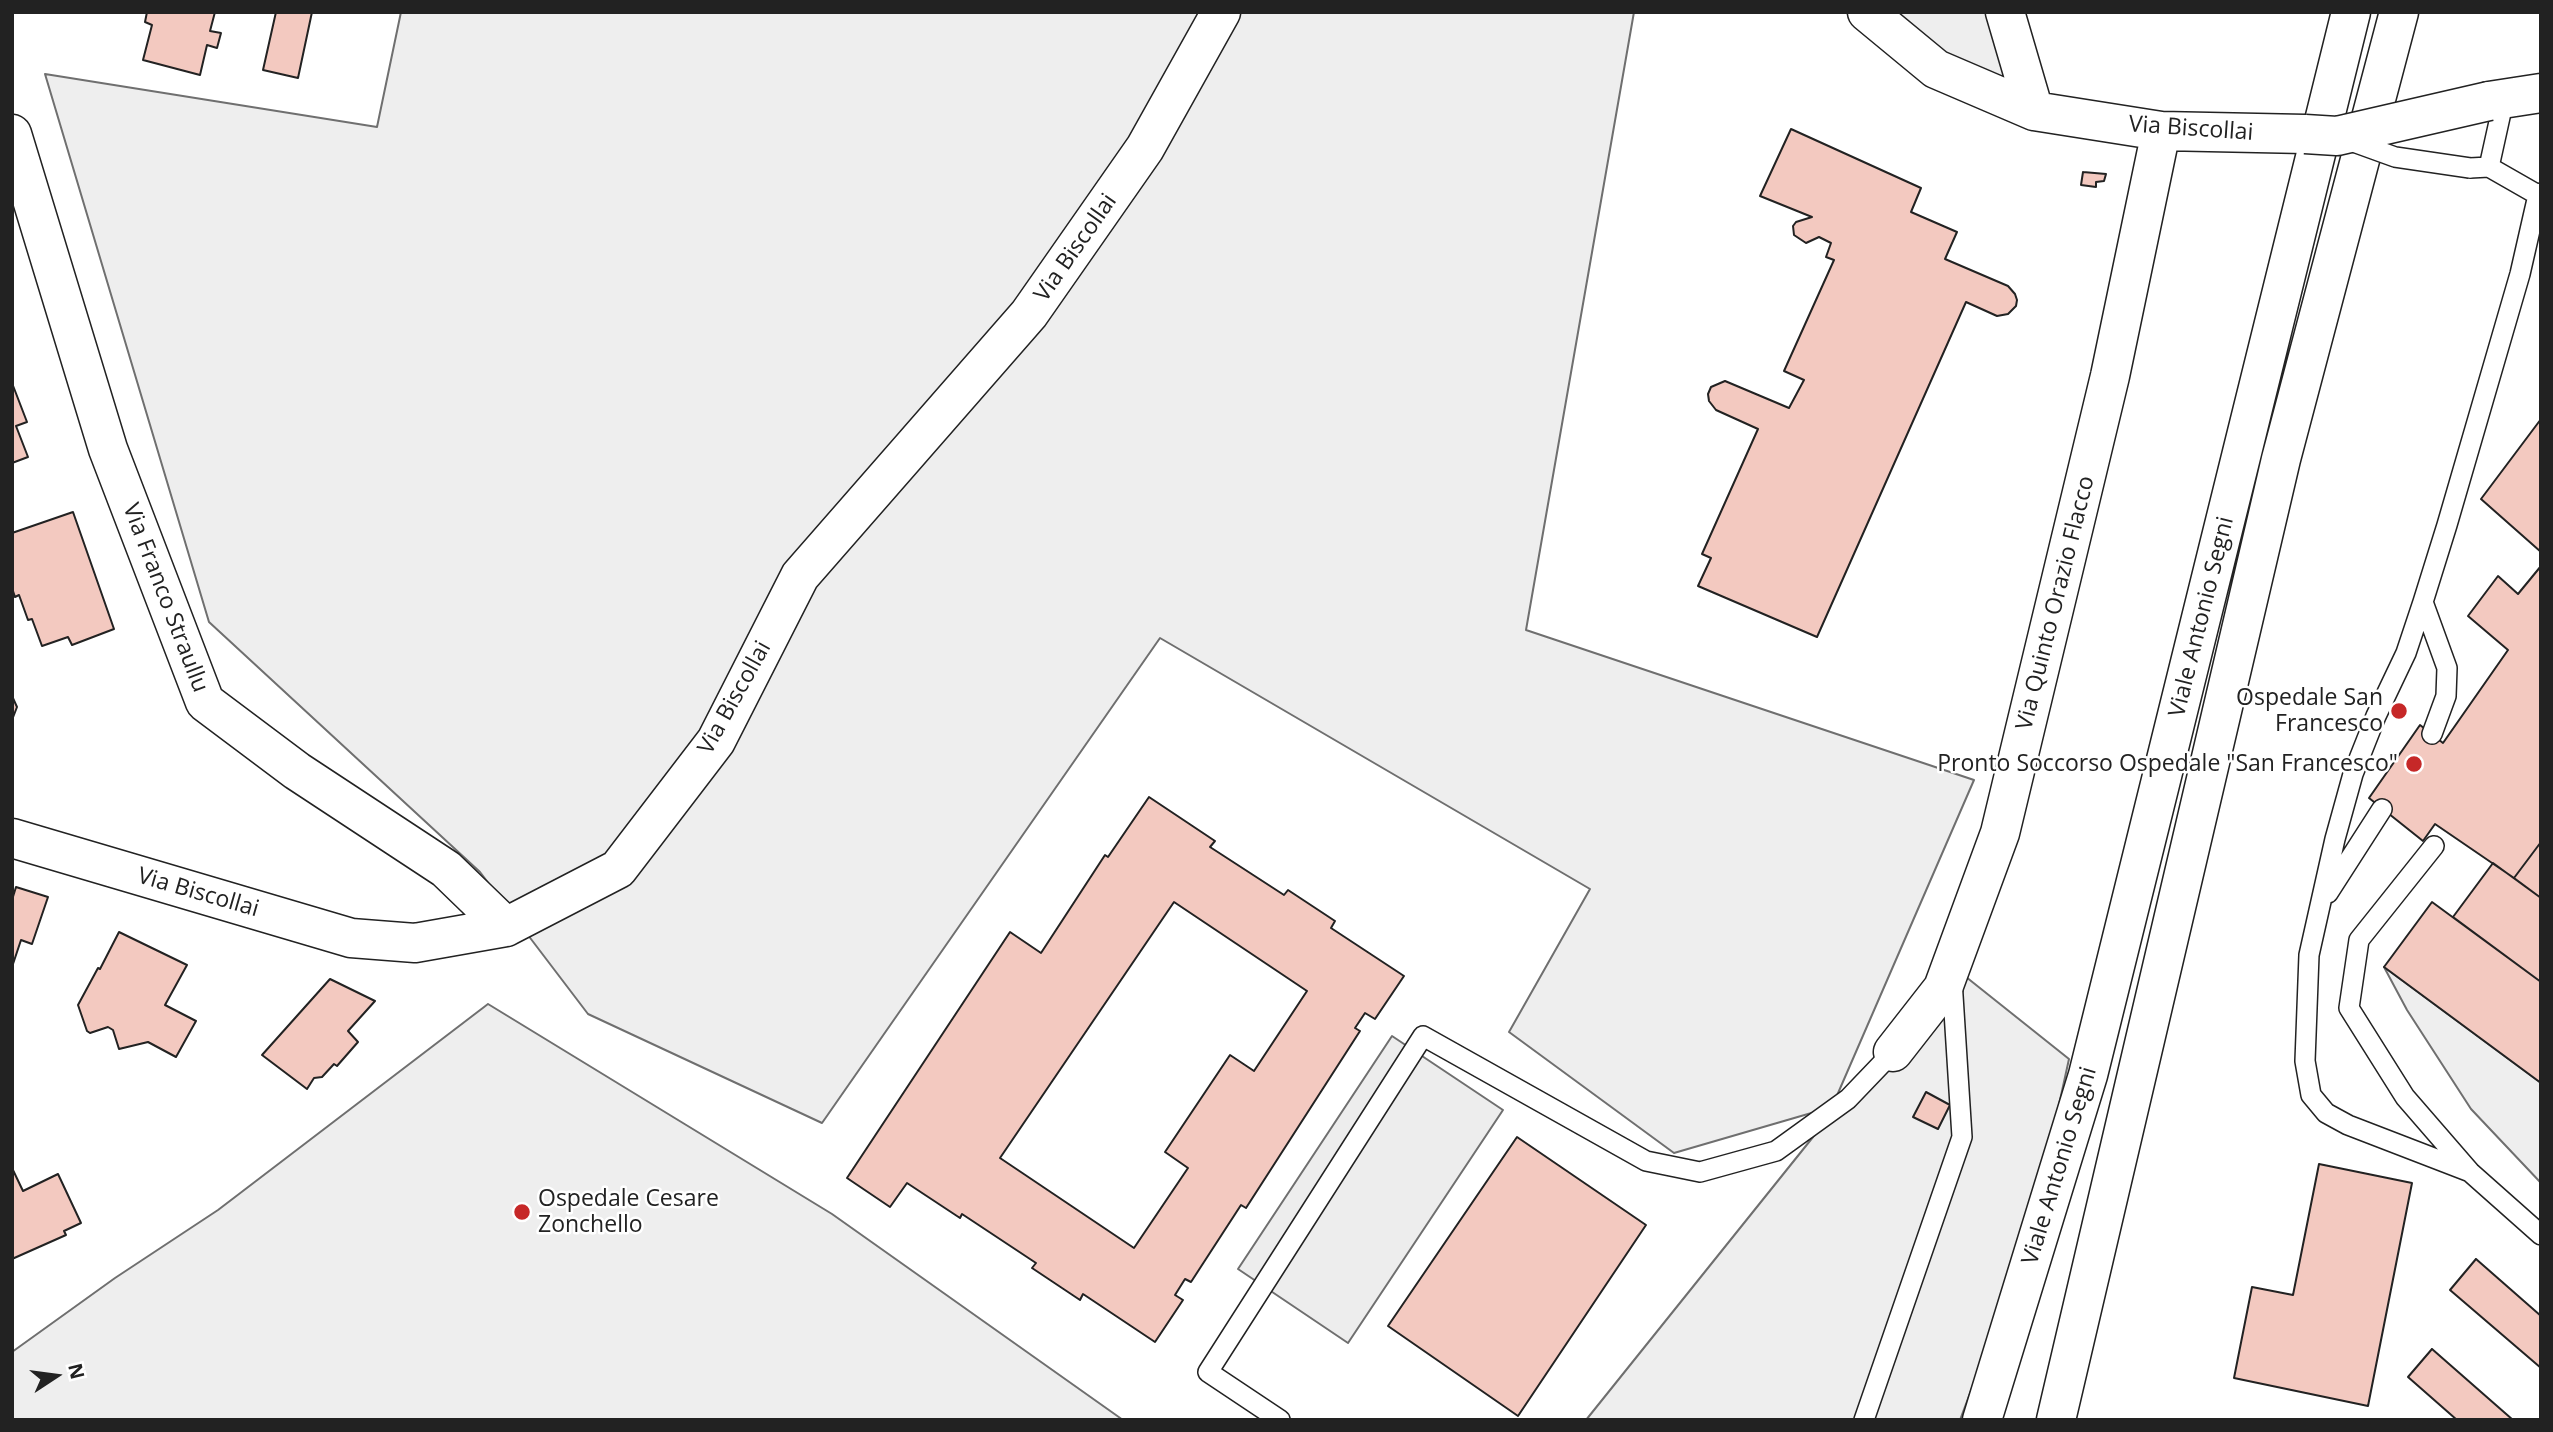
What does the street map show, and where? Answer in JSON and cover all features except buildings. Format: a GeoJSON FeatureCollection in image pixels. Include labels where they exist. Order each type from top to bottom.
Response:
{"type":"FeatureCollection","features":[{"type":"Feature","properties":{"kind":"street","name":"Via Biscollai"},"geometry":{"type":"LineString","coordinates":[[12,838],[351,938],[415,943],[506,927],[618,869],[716,741],[800,576],[1029,314],[1145,148],[1221,12]]}},
{"type":"Feature","properties":{"kind":"street","name":"Via Biscollai"},"geometry":{"type":"LineString","coordinates":[[1867,12],[1936,69],[2034,111],[2161,131],[2321,135],[2511,98]]}},
{"type":"Feature","properties":{"kind":"street"},"geometry":{"type":"LineString","coordinates":[[2005,12],[2034,111]]}},
{"type":"Feature","properties":{"kind":"street","name":"Viale Antonio Segni"},"geometry":{"type":"LineString","coordinates":[[1982,1420],[2088,1075],[2351,12]]}},
{"type":"Feature","properties":{"kind":"street","name":"Viale Antonio Segni"},"geometry":{"type":"LineString","coordinates":[[2056,1420],[2278,472],[2399,12]]}},
{"type":"Feature","properties":{"kind":"street","name":"Via Quinto Orazio Flacco"},"geometry":{"type":"LineString","coordinates":[[1893,1052],[1943,988],[2000,833],[2110,376],[2161,131]]}},
{"type":"Feature","properties":{"kind":"street","name":"Via Franco Straullu"},"geometry":{"type":"LineString","coordinates":[[12,134],[107,449],[205,702],[297,771],[446,869],[506,927]]}},
{"type":"Feature","properties":{"kind":"lane"},"geometry":{"type":"LineString","coordinates":[[2480,168],[2511,98]]}},
{"type":"Feature","properties":{"kind":"lane"},"geometry":{"type":"LineString","coordinates":[[2321,135],[2395,157],[2480,168],[2539,194],[2520,274],[2423,602],[2406,653],[2376,716],[2353,774],[2335,839],[2309,955],[2305,1061],[2311,1095],[2326,1113],[2348,1125],[2470,1172]]}},
{"type":"Feature","properties":{"kind":"lane"},"geometry":{"type":"LineString","coordinates":[[2423,602],[2447,668],[2446,696],[2432,734]]}},
{"type":"Feature","properties":{"kind":"lane"},"geometry":{"type":"LineString","coordinates":[[2321,905],[2382,808]]}},
{"type":"Feature","properties":{"kind":"lane"},"geometry":{"type":"LineString","coordinates":[[2434,846],[2359,940],[2350,1008],[2405,1097],[2470,1172],[2541,1235]]}},
{"type":"Feature","properties":{"kind":"lane"},"geometry":{"type":"LineString","coordinates":[[1864,1420],[1962,1137],[1951,965]]}},
{"type":"Feature","properties":{"kind":"lane"},"geometry":{"type":"LineString","coordinates":[[1280,1420],[1208,1372],[1423,1035],[1646,1161],[1700,1172],[1776,1151],[1848,1099],[1893,1052]]}},
{"type":"Feature","properties":{"kind":"shaded area"},"geometry":{"type":"Polygon","coordinates":[[[401,12],[1634,12],[1526,630],[1974,780],[1832,1107],[1674,1153],[1509,1032],[1590,889],[1160,638],[822,1123],[588,1014],[480,872],[209,622],[45,74],[377,127],[401,12]]]}},
{"type":"Feature","properties":{"kind":"shaded area"},"geometry":{"type":"Polygon","coordinates":[[[1876,12],[2005,12],[2014,102],[1876,12]]]}},
{"type":"Feature","properties":{"kind":"shaded area"},"geometry":{"type":"Polygon","coordinates":[[[1951,965],[2069,1059],[2032,1228],[1960,1420],[1586,1420],[1951,965]]]}},
{"type":"Feature","properties":{"kind":"shaded area"},"geometry":{"type":"Polygon","coordinates":[[[2384,967],[2541,1083],[2541,1183],[2471,1109],[2407,1010],[2384,967]]]}},
{"type":"Feature","properties":{"kind":"shaded area","name":"Ospedale Cesare Zonchello"},"geometry":{"type":"Polygon","coordinates":[[[488,1004],[832,1214],[1123,1420],[12,1420],[12,1352],[115,1278],[218,1210],[488,1004]]]}},
{"type":"Feature","properties":{"kind":"shaded area"},"geometry":{"type":"Polygon","coordinates":[[[1392,1036],[1503,1110],[1348,1343],[1238,1269],[1392,1036]]]}},
{"type":"Feature","properties":{"kind":"place","name":"Ospedale San Francesco"},"geometry":{"type":"Point","coordinates":[2399,711]}},
{"type":"Feature","properties":{"kind":"place","name":"Pronto Soccorso Ospedale \"San Francesco\""},"geometry":{"type":"Point","coordinates":[2414,764]}},
{"type":"Feature","properties":{"kind":"place","name":"Ospedale Cesare Zonchello"},"geometry":{"type":"Point","coordinates":[522,1212]}}]}
